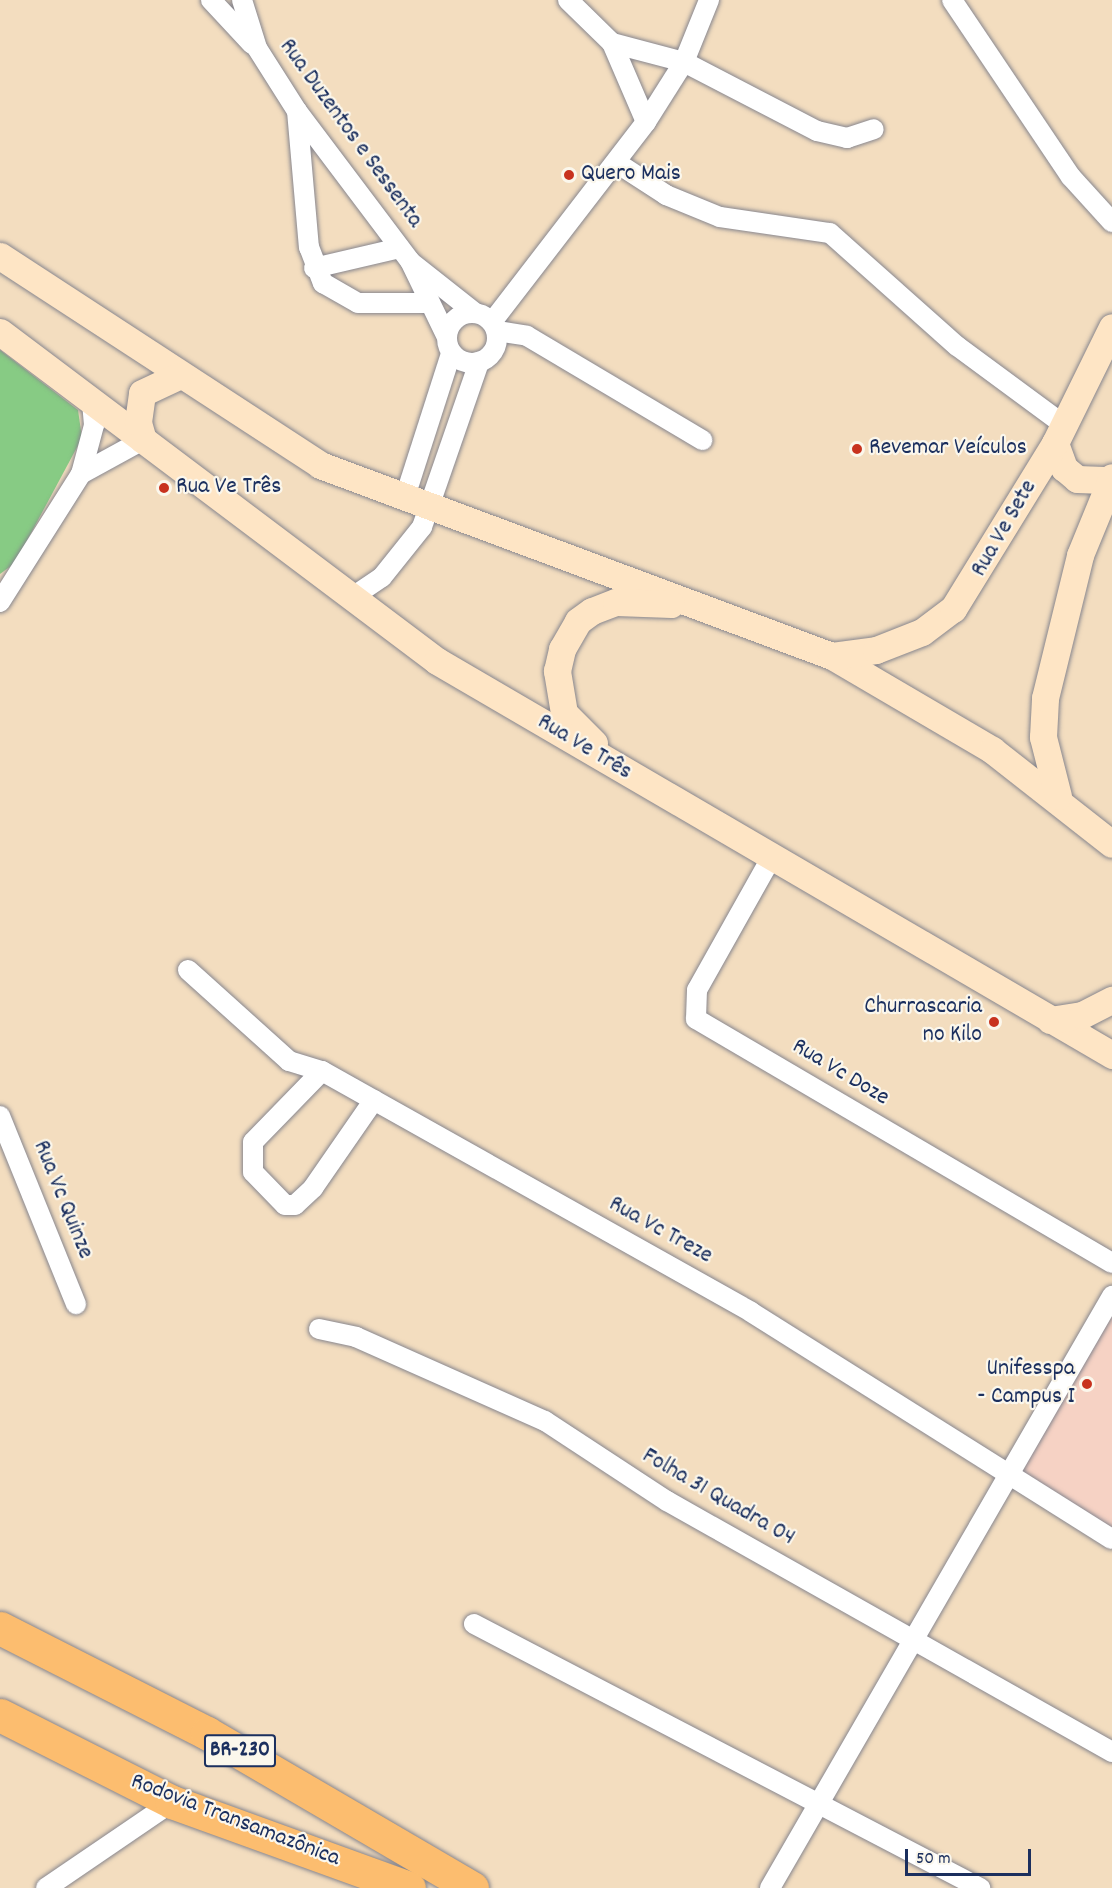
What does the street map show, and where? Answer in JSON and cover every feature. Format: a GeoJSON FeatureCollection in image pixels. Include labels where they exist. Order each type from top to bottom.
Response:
{"type":"FeatureCollection","features":[{"type":"Feature","properties":{"kind":"highway","name":"Rodovia Transamazônica"},"geometry":{"type":"LineString","coordinates":[[7,1637],[217,1738],[472,1888]]}},
{"type":"Feature","properties":{"kind":"highway","name":"Rodovia Transamazônica"},"geometry":{"type":"LineString","coordinates":[[0,1715],[172,1802],[409,1888]]}},
{"type":"Feature","properties":{"kind":"main road"},"geometry":{"type":"LineString","coordinates":[[0,256],[178,376],[320,465],[404,500],[432,508],[832,656],[992,750],[1058,796],[1112,844]]}},
{"type":"Feature","properties":{"kind":"main road","name":"Rua Ve Sete"},"geometry":{"type":"LineString","coordinates":[[832,656],[885,646],[922,632],[953,609],[1060,434],[1112,327]]}},
{"type":"Feature","properties":{"kind":"main road","name":"Rua Ve Três"},"geometry":{"type":"LineString","coordinates":[[0,332],[437,661],[770,860],[1112,1055]]}},
{"type":"Feature","properties":{"kind":"main road"},"geometry":{"type":"LineString","coordinates":[[143,440],[138,422],[142,393],[178,376]]}},
{"type":"Feature","properties":{"kind":"main road"},"geometry":{"type":"LineString","coordinates":[[1058,796],[1043,737],[1045,698],[1080,555],[1111,478],[1077,479],[1064,468],[1060,434]]}},
{"type":"Feature","properties":{"kind":"main road"},"geometry":{"type":"LineString","coordinates":[[620,769],[564,713],[557,671],[562,649],[578,621],[616,602],[696,605]]}},
{"type":"Feature","properties":{"kind":"main road"},"geometry":{"type":"LineString","coordinates":[[1050,1020],[1082,1014],[1112,1000]]}},
{"type":"Feature","properties":{"kind":"street"},"geometry":{"type":"LineString","coordinates":[[211,0],[256,48]]}},
{"type":"Feature","properties":{"kind":"street","name":"Rua Duzentos e Sessenta"},"geometry":{"type":"LineString","coordinates":[[242,0],[256,48],[297,111],[405,255],[449,344]]}},
{"type":"Feature","properties":{"kind":"street"},"geometry":{"type":"LineString","coordinates":[[568,0],[612,43],[646,122]]}},
{"type":"Feature","properties":{"kind":"street"},"geometry":{"type":"LineString","coordinates":[[488,322],[617,163],[646,122],[684,62],[709,0]]}},
{"type":"Feature","properties":{"kind":"street"},"geometry":{"type":"LineString","coordinates":[[952,0],[1071,177],[1112,222]]}},
{"type":"Feature","properties":{"kind":"street"},"geometry":{"type":"LineString","coordinates":[[612,43],[684,62],[817,131],[847,138],[874,129]]}},
{"type":"Feature","properties":{"kind":"street"},"geometry":{"type":"LineString","coordinates":[[297,111],[314,268],[323,283],[358,303],[430,303]]}},
{"type":"Feature","properties":{"kind":"street"},"geometry":{"type":"LineString","coordinates":[[617,163],[666,195],[720,217],[830,234],[1060,434]]}},
{"type":"Feature","properties":{"kind":"street"},"geometry":{"type":"LineString","coordinates":[[314,268],[405,255]]}},
{"type":"Feature","properties":{"kind":"street","name":"Rua Duzentos e Sessenta"},"geometry":{"type":"LineString","coordinates":[[405,255],[488,322],[527,336],[702,440]]}},
{"type":"Feature","properties":{"kind":"street"},"geometry":{"type":"LineString","coordinates":[[404,500],[456,318],[488,322]]}},
{"type":"Feature","properties":{"kind":"street"},"geometry":{"type":"LineString","coordinates":[[351,598],[404,553],[432,508],[479,363],[494,351],[488,322]]}},
{"type":"Feature","properties":{"kind":"street"},"geometry":{"type":"LineString","coordinates":[[449,344],[479,363]]}},
{"type":"Feature","properties":{"kind":"street"},"geometry":{"type":"LineString","coordinates":[[1,597],[81,474],[94,425],[92,401]]}},
{"type":"Feature","properties":{"kind":"street"},"geometry":{"type":"LineString","coordinates":[[81,474],[143,440]]}},
{"type":"Feature","properties":{"kind":"street","name":"Rua Vc Doze"},"geometry":{"type":"LineString","coordinates":[[770,860],[697,990],[693,1004],[696,1019],[1112,1263]]}},
{"type":"Feature","properties":{"kind":"street","name":"Rua Vc Treze"},"geometry":{"type":"LineString","coordinates":[[188,970],[289,1061],[322,1071],[751,1312],[1112,1539]]}},
{"type":"Feature","properties":{"kind":"street"},"geometry":{"type":"LineString","coordinates":[[322,1071],[253,1142],[253,1172],[285,1205],[295,1204],[313,1188],[374,1100]]}},
{"type":"Feature","properties":{"kind":"street","name":"Rua Vc Quinze"},"geometry":{"type":"LineString","coordinates":[[0,1116],[76,1304]]}},
{"type":"Feature","properties":{"kind":"street"},"geometry":{"type":"LineString","coordinates":[[770,1888],[1112,1296]]}},
{"type":"Feature","properties":{"kind":"street","name":"Folha 31 Quadra 04"},"geometry":{"type":"LineString","coordinates":[[319,1329],[356,1337],[545,1421],[667,1502],[915,1637],[1112,1752]]}},
{"type":"Feature","properties":{"kind":"street"},"geometry":{"type":"LineString","coordinates":[[474,1624],[817,1805],[980,1888]]}},
{"type":"Feature","properties":{"kind":"street"},"geometry":{"type":"LineString","coordinates":[[46,1888],[172,1802]]}},
{"type":"Feature","properties":{"kind":"shaded area","name":"Unifesspa - Campus I"},"geometry":{"type":"Polygon","coordinates":[[[1112,1293],[1112,1539],[1010,1476],[1112,1293]]]}},
{"type":"Feature","properties":{"kind":"green space"},"geometry":{"type":"Polygon","coordinates":[[[0,350],[78,410],[82,438],[15,563],[0,574],[0,350]]]}},
{"type":"Feature","properties":{"kind":"place","name":"Quero Mais"},"geometry":{"type":"Point","coordinates":[569,175]}},
{"type":"Feature","properties":{"kind":"place","name":"Revemar Veículos"},"geometry":{"type":"Point","coordinates":[857,449]}},
{"type":"Feature","properties":{"kind":"place","name":"Rua Ve Três"},"geometry":{"type":"Point","coordinates":[164,488]}},
{"type":"Feature","properties":{"kind":"place","name":"Churrascaria no Kilo"},"geometry":{"type":"Point","coordinates":[994,1022]}},
{"type":"Feature","properties":{"kind":"place","name":"Unifesspa - Campus I"},"geometry":{"type":"Point","coordinates":[1087,1384]}}]}
